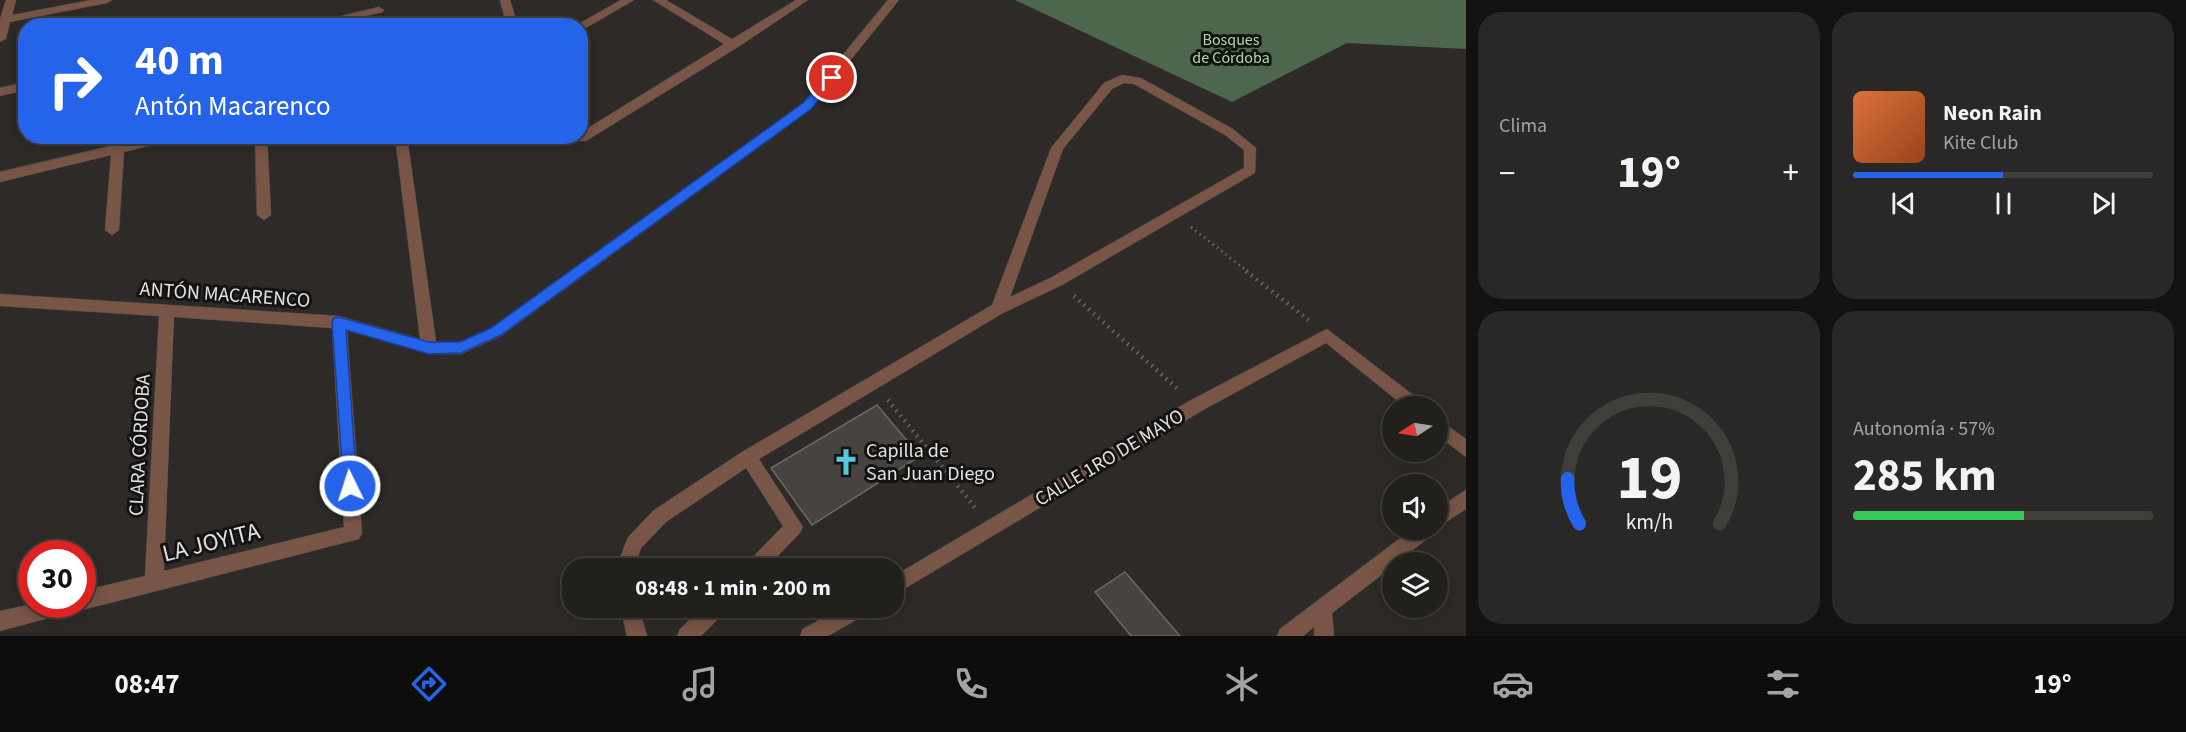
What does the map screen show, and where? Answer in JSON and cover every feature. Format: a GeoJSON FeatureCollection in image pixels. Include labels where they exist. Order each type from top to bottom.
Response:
{"type":"FeatureCollection","features":[{"type":"Feature","properties":{"kind":"street"},"geometry":{"type":"LineString","coordinates":[[0,39],[6,10],[107,0]]}},
{"type":"Feature","properties":{"kind":"street"},"geometry":{"type":"LineString","coordinates":[[505,0],[511,18]]}},
{"type":"Feature","properties":{"kind":"street"},"geometry":{"type":"LineString","coordinates":[[588,23],[629,0]]}},
{"type":"Feature","properties":{"kind":"street"},"geometry":{"type":"LineString","coordinates":[[658,0],[734,45]]}},
{"type":"Feature","properties":{"kind":"street"},"geometry":{"type":"LineString","coordinates":[[588,134],[803,0]]}},
{"type":"Feature","properties":{"kind":"street","name":"ANTÓN MACARENCO"},"geometry":{"type":"LineString","coordinates":[[0,300],[167,309],[339,322],[429,348],[461,348],[496,332],[807,106],[894,0]]}},
{"type":"Feature","properties":{"kind":"street"},"geometry":{"type":"LineString","coordinates":[[333,18],[378,5]]}},
{"type":"Feature","properties":{"kind":"street"},"geometry":{"type":"LineString","coordinates":[[629,558],[634,543],[660,516],[748,457],[998,309],[1057,281],[1250,170],[1250,148],[1229,132],[1137,81],[1122,79],[1108,86],[1057,148],[998,309]]}},
{"type":"Feature","properties":{"kind":"street"},"geometry":{"type":"LineString","coordinates":[[0,92],[18,88]]}},
{"type":"Feature","properties":{"kind":"street"},"geometry":{"type":"LineString","coordinates":[[0,177],[139,144]]}},
{"type":"Feature","properties":{"kind":"street"},"geometry":{"type":"LineString","coordinates":[[261,144],[264,215]]}},
{"type":"Feature","properties":{"kind":"street"},"geometry":{"type":"LineString","coordinates":[[402,144],[429,348]]}},
{"type":"Feature","properties":{"kind":"street"},"geometry":{"type":"LineString","coordinates":[[112,230],[118,149]]}},
{"type":"Feature","properties":{"kind":"street","name":"CLARA CÓRDOBA"},"geometry":{"type":"LineString","coordinates":[[154,584],[167,309]]}},
{"type":"Feature","properties":{"kind":"street","name":"LA JOYITA"},"geometry":{"type":"LineString","coordinates":[[96,598],[353,533],[339,322]]}},
{"type":"Feature","properties":{"kind":"street"},"geometry":{"type":"LineString","coordinates":[[1327,335],[1402,396]]}},
{"type":"Feature","properties":{"kind":"street","name":"CALLE 1RO DE MAYO"},"geometry":{"type":"LineString","coordinates":[[904,580],[1197,405],[1327,335]]}},
{"type":"Feature","properties":{"kind":"street"},"geometry":{"type":"LineString","coordinates":[[1448,434],[1466,449]]}},
{"type":"Feature","properties":{"kind":"street"},"geometry":{"type":"LineString","coordinates":[[748,457],[794,527],[764,558]]}},
{"type":"Feature","properties":{"kind":"street"},"geometry":{"type":"LineString","coordinates":[[1448,512],[1466,498]]}},
{"type":"Feature","properties":{"kind":"street"},"geometry":{"type":"LineString","coordinates":[[1287,636],[1412,540]]}},
{"type":"Feature","properties":{"kind":"street"},"geometry":{"type":"LineString","coordinates":[[1322,609],[1324,636]]}},
{"type":"Feature","properties":{"kind":"street"},"geometry":{"type":"LineString","coordinates":[[0,621],[18,616]]}},
{"type":"Feature","properties":{"kind":"street"},"geometry":{"type":"LineString","coordinates":[[632,618],[637,636]]}},
{"type":"Feature","properties":{"kind":"street"},"geometry":{"type":"LineString","coordinates":[[687,636],[705,618]]}},
{"type":"Feature","properties":{"kind":"street"},"geometry":{"type":"LineString","coordinates":[[810,636],[841,618]]}},
{"type":"Feature","properties":{"kind":"path"},"geometry":{"type":"LineString","coordinates":[[1174,213],[1327,335]]}},
{"type":"Feature","properties":{"kind":"path"},"geometry":{"type":"LineString","coordinates":[[1057,281],[1197,405]]}},
{"type":"Feature","properties":{"kind":"path"},"geometry":{"type":"LineString","coordinates":[[873,382],[991,527]]}},
{"type":"Feature","properties":{"kind":"green space","name":"Bosques de Córdoba"},"geometry":{"type":"Polygon","coordinates":[[[1015,0],[1466,0],[1466,49],[1347,43],[1232,102],[1015,0]]]}},
{"type":"Feature","properties":{"kind":"building","name":"Capilla de San Juan Diego"},"geometry":{"type":"Polygon","coordinates":[[[877,405],[920,456],[812,525],[771,468],[877,405]]]}},
{"type":"Feature","properties":{"kind":"building"},"geometry":{"type":"Polygon","coordinates":[[[1125,572],[1180,636],[1131,636],[1095,592],[1125,572]]]}},
{"type":"Feature","properties":{"kind":"place","name":"Capilla de San Juan Diego"},"geometry":{"type":"Point","coordinates":[846,462]}},
{"type":"Feature","properties":{"kind":"route"},"geometry":{"type":"LineString","coordinates":[[350,486],[339,322],[429,348],[461,348],[496,332],[807,106],[832,78]]}}]}
